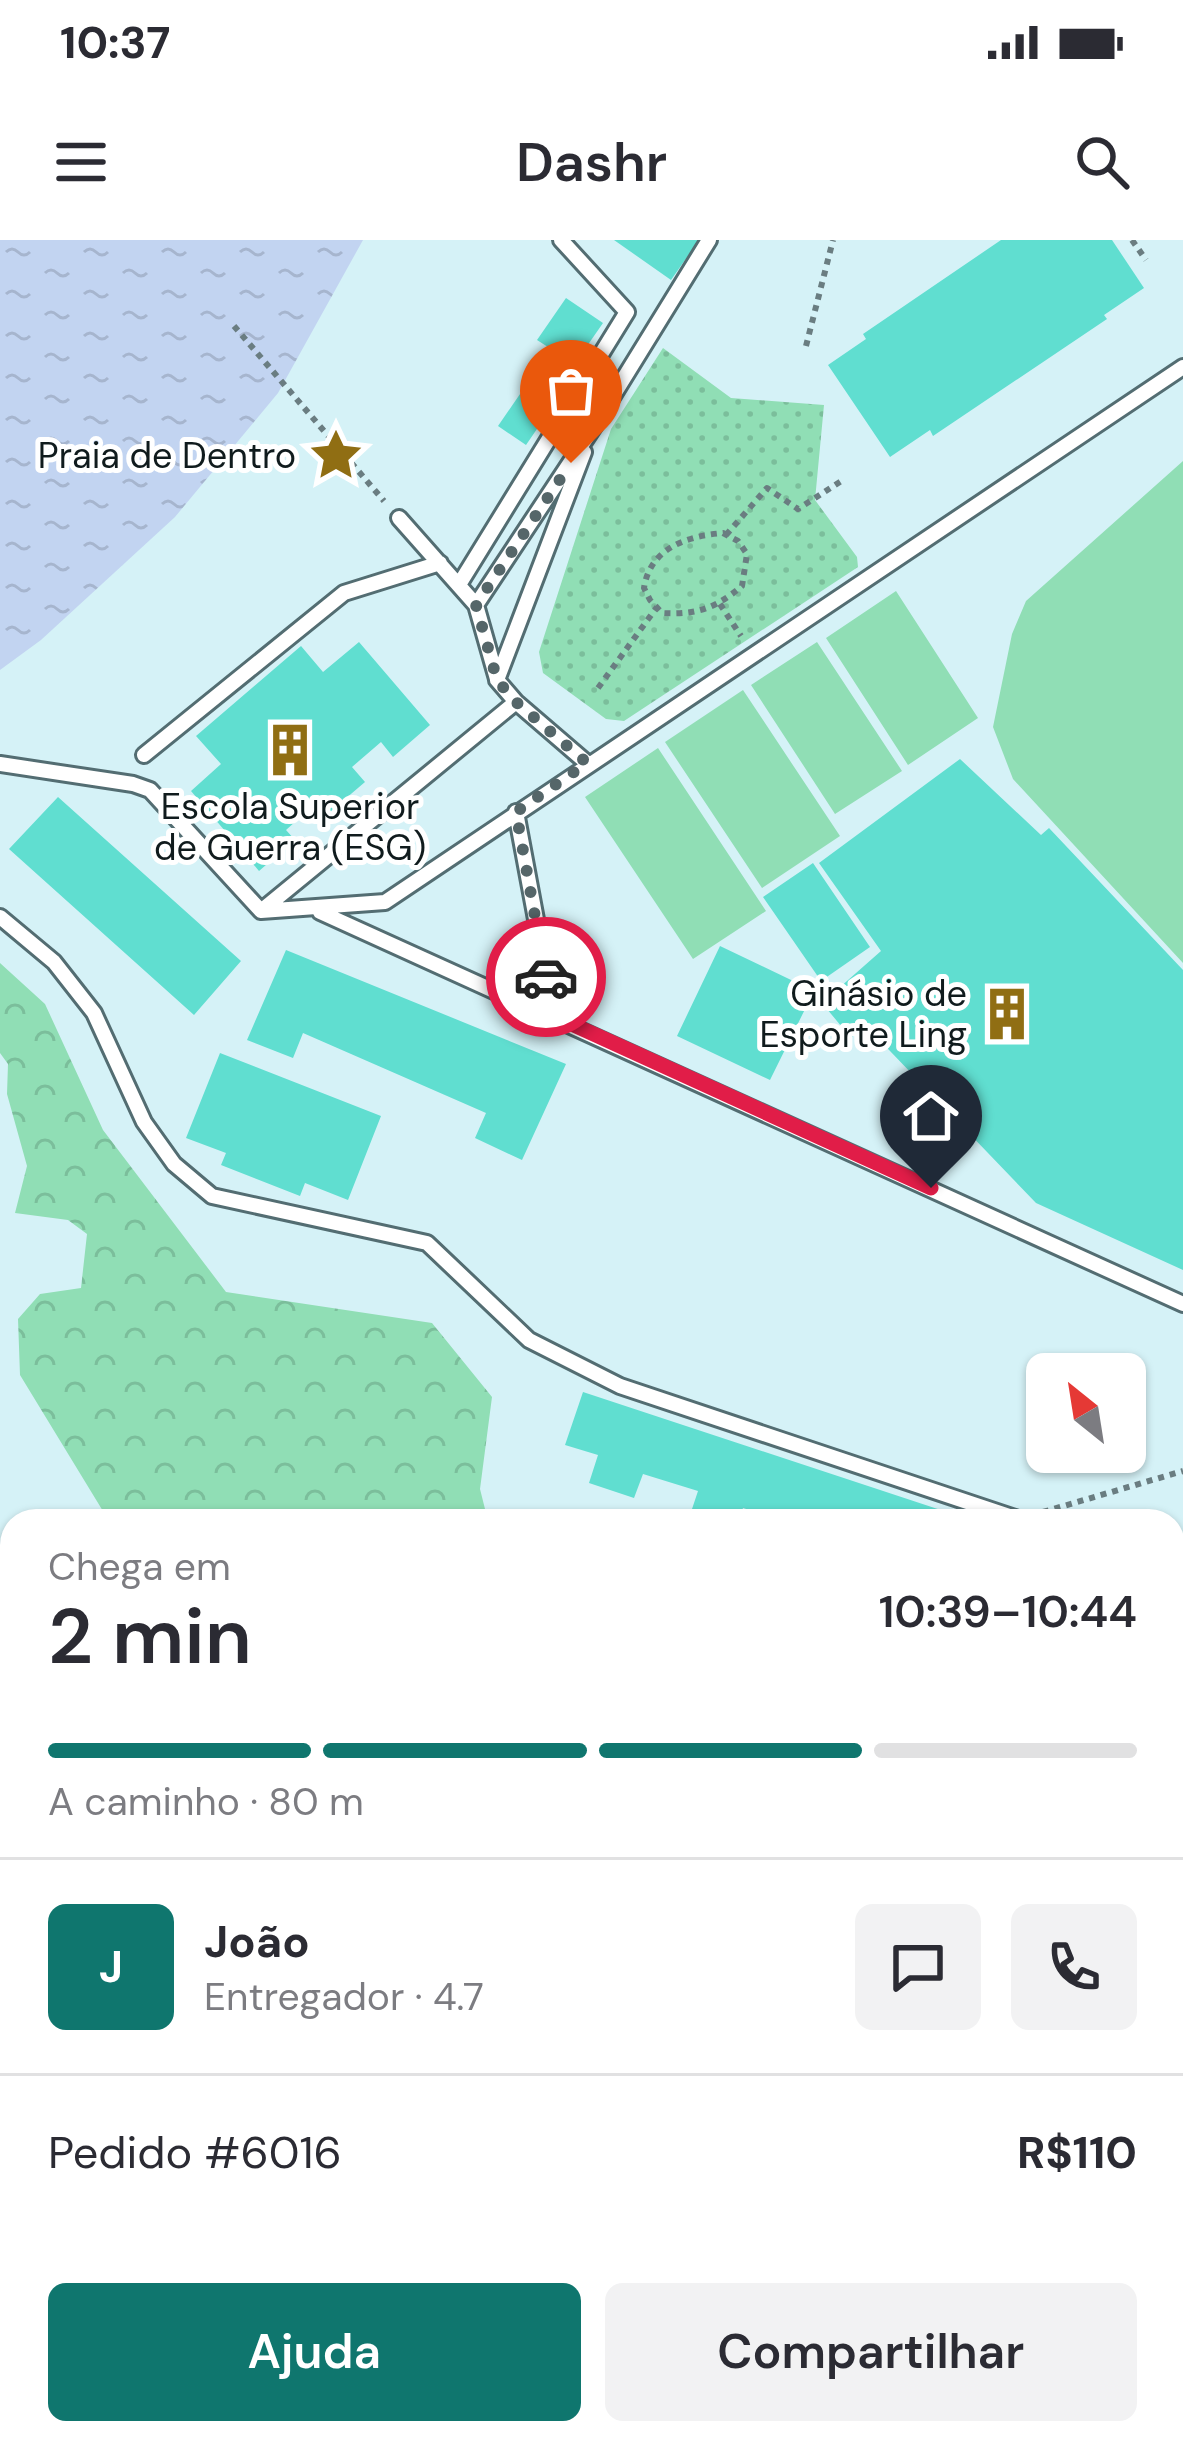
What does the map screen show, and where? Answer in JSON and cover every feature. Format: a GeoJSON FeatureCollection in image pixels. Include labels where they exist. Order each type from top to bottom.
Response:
{"type":"FeatureCollection","features":[{"type":"Feature","properties":{"kind":"lane"},"geometry":{"type":"LineString","coordinates":[[460,584],[627,312],[561,240]]}},
{"type":"Feature","properties":{"kind":"lane"},"geometry":{"type":"LineString","coordinates":[[476,605],[709,240]]}},
{"type":"Feature","properties":{"kind":"lane"},"geometry":{"type":"LineString","coordinates":[[0,764],[150,790],[261,911],[385,902],[1183,367]]}},
{"type":"Feature","properties":{"kind":"lane"},"geometry":{"type":"LineString","coordinates":[[497,680],[595,425]]}},
{"type":"Feature","properties":{"kind":"lane"},"geometry":{"type":"LineString","coordinates":[[399,518],[476,605],[497,680],[587,763]]}},
{"type":"Feature","properties":{"kind":"lane"},"geometry":{"type":"LineString","coordinates":[[144,755],[344,593],[440,563]]}},
{"type":"Feature","properties":{"kind":"lane"},"geometry":{"type":"LineString","coordinates":[[261,911],[516,702]]}},
{"type":"Feature","properties":{"kind":"lane"},"geometry":{"type":"LineString","coordinates":[[516,812],[554,1016]]}},
{"type":"Feature","properties":{"kind":"lane"},"geometry":{"type":"LineString","coordinates":[[315,910],[1183,1304]]}},
{"type":"Feature","properties":{"kind":"lane"},"geometry":{"type":"LineString","coordinates":[[0,917],[54,962],[94,1013],[144,1122],[174,1164],[212,1196],[427,1243],[529,1340],[620,1386],[991,1509]]}},
{"type":"Feature","properties":{"kind":"path"},"geometry":{"type":"LineString","coordinates":[[806,346],[833,240]]}},
{"type":"Feature","properties":{"kind":"path"},"geometry":{"type":"LineString","coordinates":[[1132,240],[1146,260]]}},
{"type":"Feature","properties":{"kind":"path"},"geometry":{"type":"LineString","coordinates":[[234,326],[399,518]]}},
{"type":"Feature","properties":{"kind":"path"},"geometry":{"type":"LineString","coordinates":[[726,535],[767,488],[798,509],[843,480]]}},
{"type":"Feature","properties":{"kind":"path"},"geometry":{"type":"LineString","coordinates":[[726,535],[738,541],[747,554],[747,572],[742,586],[720,604],[692,614],[662,613],[644,588],[655,559],[688,538],[726,535]]}},
{"type":"Feature","properties":{"kind":"path"},"geometry":{"type":"LineString","coordinates":[[720,604],[741,636]]}},
{"type":"Feature","properties":{"kind":"path"},"geometry":{"type":"LineString","coordinates":[[598,688],[657,608]]}},
{"type":"Feature","properties":{"kind":"path"},"geometry":{"type":"LineString","coordinates":[[1060,1509],[1183,1471]]}},
{"type":"Feature","properties":{"kind":"green space"},"geometry":{"type":"Polygon","coordinates":[[[663,348],[731,398],[824,405],[815,500],[857,557],[858,567],[624,721],[606,719],[543,673],[539,652],[611,429],[663,348]]]}},
{"type":"Feature","properties":{"kind":"green space"},"geometry":{"type":"Polygon","coordinates":[[[1183,461],[1183,963],[1013,779],[993,727],[1012,634],[1026,601],[1183,461]]]}},
{"type":"Feature","properties":{"kind":"green space"},"geometry":{"type":"Polygon","coordinates":[[[896,591],[978,718],[908,765],[826,638],[896,591]]]}},
{"type":"Feature","properties":{"kind":"green space"},"geometry":{"type":"Polygon","coordinates":[[[817,642],[902,771],[835,814],[751,685],[817,642]]]}},
{"type":"Feature","properties":{"kind":"green space"},"geometry":{"type":"Polygon","coordinates":[[[743,690],[840,836],[762,888],[665,742],[743,690]]]}},
{"type":"Feature","properties":{"kind":"green space"},"geometry":{"type":"Polygon","coordinates":[[[658,748],[766,911],[693,959],[585,797],[658,748]]]}},
{"type":"Feature","properties":{"kind":"green space"},"geometry":{"type":"Polygon","coordinates":[[[0,963],[45,1004],[103,1130],[226,1292],[432,1323],[492,1397],[480,1489],[485,1509],[102,1509],[20,1375],[18,1319],[40,1294],[81,1288],[87,1234],[68,1220],[15,1213],[27,1166],[7,1094],[8,1064],[0,1053],[0,963]]]}},
{"type":"Feature","properties":{"kind":"water"},"geometry":{"type":"Polygon","coordinates":[[[0,240],[363,240],[278,393],[175,517],[41,640],[0,670],[0,240]]]}},
{"type":"Feature","properties":{"kind":"building"},"geometry":{"type":"Polygon","coordinates":[[[614,240],[699,240],[671,280],[614,240]]]}},
{"type":"Feature","properties":{"kind":"building"},"geometry":{"type":"Polygon","coordinates":[[[1001,240],[1112,240],[1144,288],[1104,315],[1107,319],[933,436],[930,430],[890,457],[828,365],[866,339],[863,334],[1001,240]]]}},
{"type":"Feature","properties":{"kind":"building"},"geometry":{"type":"Polygon","coordinates":[[[566,298],[603,323],[578,359],[583,362],[526,445],[498,426],[551,349],[537,340],[566,298]]]}},
{"type":"Feature","properties":{"kind":"building","name":"Escola Superior de Guerra (ESG)"},"geometry":{"type":"Polygon","coordinates":[[[359,642],[430,725],[393,757],[381,742],[352,767],[365,782],[324,817],[314,805],[286,830],[295,840],[259,871],[191,791],[221,764],[196,736],[301,646],[323,672],[359,642]]]}},
{"type":"Feature","properties":{"kind":"building","name":"Ginásio de Esporte Ling"},"geometry":{"type":"Polygon","coordinates":[[[960,759],[1041,835],[1049,828],[1183,970],[1183,1270],[1036,1203],[866,1026],[851,1038],[822,1003],[881,951],[819,863],[960,759]]]}},
{"type":"Feature","properties":{"kind":"building"},"geometry":{"type":"Polygon","coordinates":[[[58,797],[241,961],[194,1015],[9,849],[58,797]]]}},
{"type":"Feature","properties":{"kind":"building"},"geometry":{"type":"Polygon","coordinates":[[[813,863],[870,947],[821,981],[763,897],[813,863]]]}},
{"type":"Feature","properties":{"kind":"building"},"geometry":{"type":"Polygon","coordinates":[[[720,946],[814,991],[770,1080],[677,1036],[720,946]]]}},
{"type":"Feature","properties":{"kind":"building"},"geometry":{"type":"Polygon","coordinates":[[[286,950],[566,1064],[522,1160],[475,1138],[486,1113],[303,1033],[293,1058],[247,1040],[286,950]]]}},
{"type":"Feature","properties":{"kind":"building"},"geometry":{"type":"Polygon","coordinates":[[[220,1053],[381,1116],[348,1200],[305,1183],[300,1196],[221,1165],[226,1153],[186,1138],[220,1053]]]}},
{"type":"Feature","properties":{"kind":"building"},"geometry":{"type":"Polygon","coordinates":[[[583,1392],[938,1509],[692,1509],[698,1491],[643,1474],[634,1498],[589,1483],[598,1455],[565,1445],[583,1392]]]}},
{"type":"Feature","properties":{"kind":"way so far"},"geometry":{"type":"LineString","coordinates":[[546,977],[516,812],[587,763],[497,680],[476,605],[571,463]]}},
{"type":"Feature","properties":{"kind":"place","name":"Praia de Dentro"},"geometry":{"type":"Point","coordinates":[336,455]}},
{"type":"Feature","properties":{"kind":"place","name":"Escola Superior de Guerra (ESG)"},"geometry":{"type":"Point","coordinates":[290,750]}},
{"type":"Feature","properties":{"kind":"place","name":"Ginásio de Esporte Ling"},"geometry":{"type":"Point","coordinates":[1007,1014]}},
{"type":"Feature","properties":{"kind":"route"},"geometry":{"type":"LineString","coordinates":[[546,977],[554,1016],[931,1188]]}}]}
